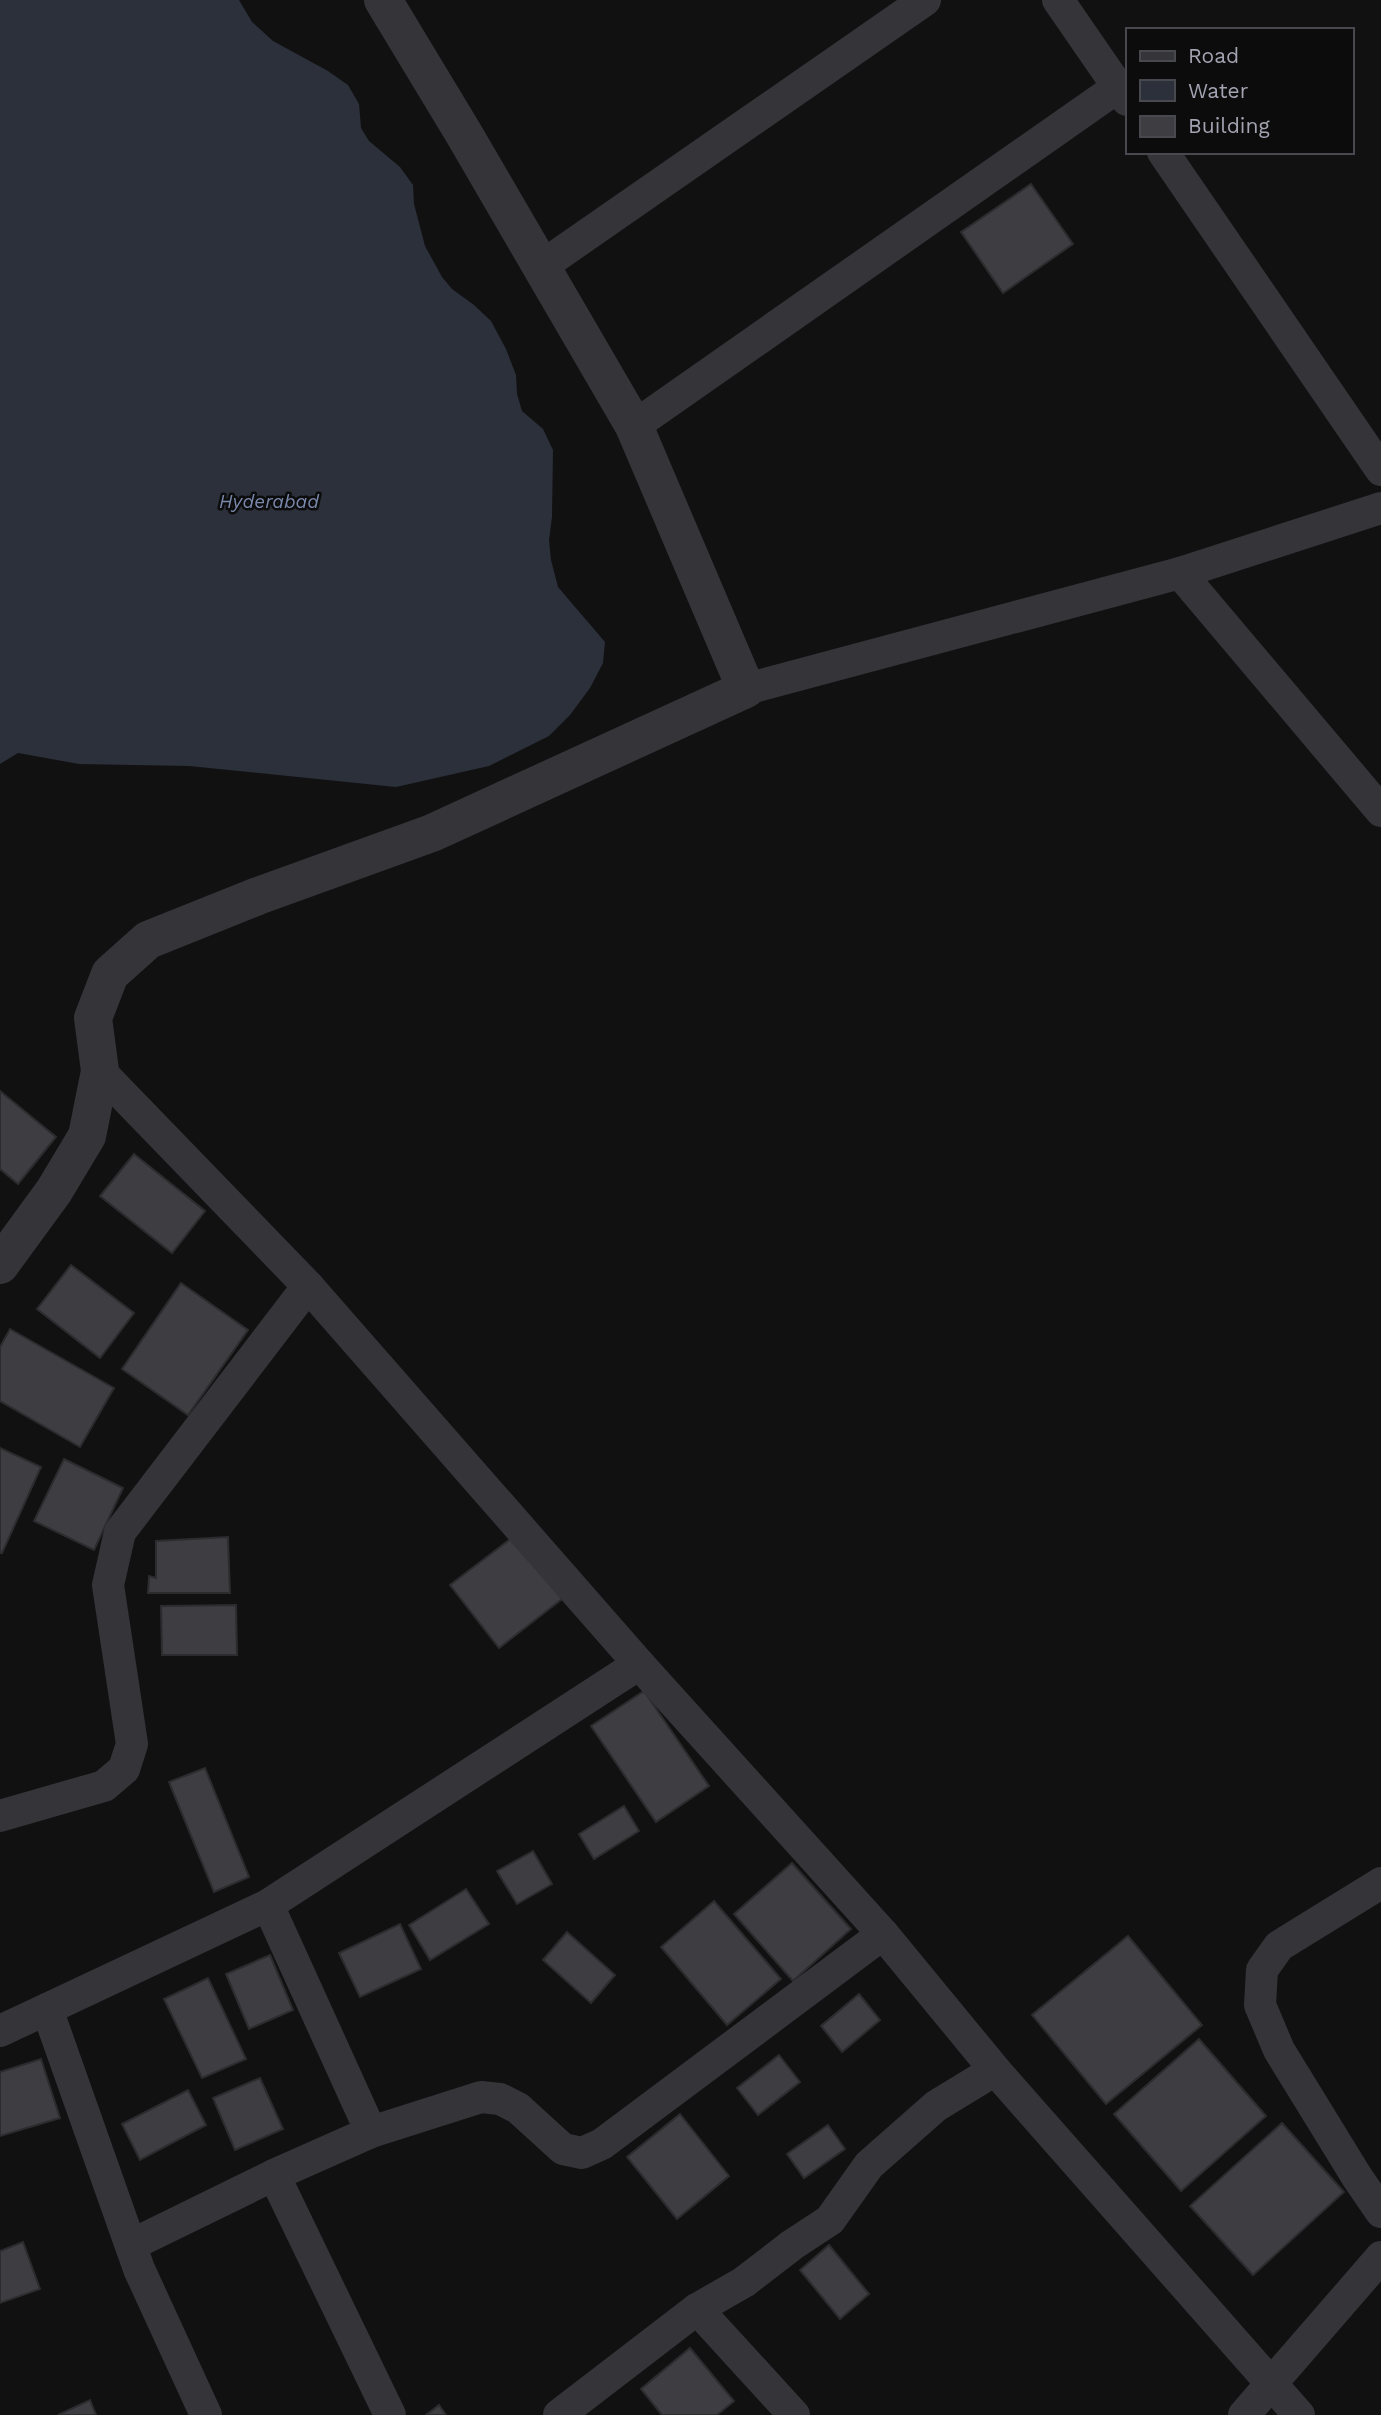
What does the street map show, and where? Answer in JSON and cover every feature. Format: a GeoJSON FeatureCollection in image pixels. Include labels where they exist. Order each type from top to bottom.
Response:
{"type":"FeatureCollection","features":[{"type":"Feature","properties":{"kind":"street"},"geometry":{"type":"LineString","coordinates":[[383,0],[634,426],[746,689]]}},
{"type":"Feature","properties":{"kind":"street"},"geometry":{"type":"LineString","coordinates":[[542,266],[926,0]]}},
{"type":"Feature","properties":{"kind":"street"},"geometry":{"type":"LineString","coordinates":[[634,426],[1123,93],[1058,0]]}},
{"type":"Feature","properties":{"kind":"street"},"geometry":{"type":"LineString","coordinates":[[1164,154],[1381,470]]}},
{"type":"Feature","properties":{"kind":"street"},"geometry":{"type":"LineString","coordinates":[[0,1265],[54,1191],[87,1136],[100,1071],[93,1018],[110,974],[148,940],[258,896],[432,834],[746,689],[1180,573],[1381,508]]}},
{"type":"Feature","properties":{"kind":"street"},"geometry":{"type":"LineString","coordinates":[[1180,573],[1381,811]]}},
{"type":"Feature","properties":{"kind":"street"},"geometry":{"type":"LineString","coordinates":[[100,1071],[309,1286],[639,1664],[883,1934],[995,2070],[1300,2415]]}},
{"type":"Feature","properties":{"kind":"street"},"geometry":{"type":"LineString","coordinates":[[0,1816],[104,1786],[124,1769],[132,1744],[108,1585],[120,1532],[309,1286]]}},
{"type":"Feature","properties":{"kind":"street"},"geometry":{"type":"LineString","coordinates":[[0,2031],[268,1905],[639,1664]]}},
{"type":"Feature","properties":{"kind":"street"},"geometry":{"type":"LineString","coordinates":[[1381,1883],[1279,1946],[1262,1970],[1261,2005],[1279,2050],[1381,2212]]}},
{"type":"Feature","properties":{"kind":"street"},"geometry":{"type":"LineString","coordinates":[[268,1905],[371,2132]]}},
{"type":"Feature","properties":{"kind":"street"},"geometry":{"type":"LineString","coordinates":[[131,2245],[274,2175],[371,2132],[481,2097],[500,2099],[518,2108],[563,2149],[582,2153],[602,2144],[883,1934]]}},
{"type":"Feature","properties":{"kind":"street"},"geometry":{"type":"LineString","coordinates":[[47,2009],[139,2269],[206,2415]]}},
{"type":"Feature","properties":{"kind":"street"},"geometry":{"type":"LineString","coordinates":[[559,2415],[697,2309],[744,2283],[792,2245],[830,2220],[869,2165],[936,2106],[995,2070]]}},
{"type":"Feature","properties":{"kind":"street"},"geometry":{"type":"LineString","coordinates":[[274,2175],[390,2415]]}},
{"type":"Feature","properties":{"kind":"street"},"geometry":{"type":"LineString","coordinates":[[1244,2415],[1381,2257]]}},
{"type":"Feature","properties":{"kind":"street"},"geometry":{"type":"LineString","coordinates":[[697,2309],[794,2415]]}},
{"type":"Feature","properties":{"kind":"water","name":"Hyderabad"},"geometry":{"type":"Polygon","coordinates":[[[0,0],[239,0],[252,22],[273,41],[348,85],[359,104],[361,128],[369,141],[400,167],[413,185],[414,204],[425,246],[442,277],[452,289],[491,321],[516,375],[517,394],[522,411],[543,429],[553,450],[549,540],[558,587],[605,642],[603,663],[590,688],[570,715],[549,736],[489,766],[396,787],[189,766],[79,764],[18,753],[0,764],[0,0]]]}},
{"type":"Feature","properties":{"kind":"building"},"geometry":{"type":"Polygon","coordinates":[[[1031,184],[1073,244],[1003,293],[961,232],[1031,184]]]}},
{"type":"Feature","properties":{"kind":"building"},"geometry":{"type":"Polygon","coordinates":[[[0,1091],[56,1137],[18,1184],[0,1169],[0,1091]]]}},
{"type":"Feature","properties":{"kind":"building"},"geometry":{"type":"Polygon","coordinates":[[[134,1154],[205,1211],[172,1253],[100,1196],[134,1154]]]}},
{"type":"Feature","properties":{"kind":"building"},"geometry":{"type":"Polygon","coordinates":[[[71,1265],[134,1313],[100,1358],[37,1309],[71,1265]]]}},
{"type":"Feature","properties":{"kind":"building"},"geometry":{"type":"Polygon","coordinates":[[[181,1283],[248,1330],[188,1415],[122,1369],[181,1283]]]}},
{"type":"Feature","properties":{"kind":"building"},"geometry":{"type":"Polygon","coordinates":[[[10,1329],[114,1388],[80,1447],[0,1401],[0,1347],[10,1329]]]}},
{"type":"Feature","properties":{"kind":"building"},"geometry":{"type":"Polygon","coordinates":[[[0,1448],[41,1467],[2,1553],[0,1553],[0,1448]]]}},
{"type":"Feature","properties":{"kind":"building"},"geometry":{"type":"Polygon","coordinates":[[[64,1459],[123,1488],[94,1550],[34,1521],[64,1459]]]}},
{"type":"Feature","properties":{"kind":"building"},"geometry":{"type":"Polygon","coordinates":[[[228,1537],[230,1593],[148,1593],[149,1576],[156,1578],[156,1541],[228,1537]]]}},
{"type":"Feature","properties":{"kind":"building"},"geometry":{"type":"Polygon","coordinates":[[[513,1537],[562,1599],[499,1648],[450,1585],[513,1537]]]}},
{"type":"Feature","properties":{"kind":"building"},"geometry":{"type":"Polygon","coordinates":[[[236,1605],[237,1655],[162,1655],[161,1606],[236,1605]]]}},
{"type":"Feature","properties":{"kind":"building"},"geometry":{"type":"Polygon","coordinates":[[[644,1691],[709,1786],[656,1822],[591,1726],[644,1691]]]}},
{"type":"Feature","properties":{"kind":"building"},"geometry":{"type":"Polygon","coordinates":[[[205,1768],[249,1877],[214,1892],[169,1782],[205,1768]]]}},
{"type":"Feature","properties":{"kind":"building"},"geometry":{"type":"Polygon","coordinates":[[[624,1806],[639,1831],[594,1859],[579,1834],[624,1806]]]}},
{"type":"Feature","properties":{"kind":"building"},"geometry":{"type":"Polygon","coordinates":[[[533,1851],[552,1884],[517,1904],[497,1871],[533,1851]]]}},
{"type":"Feature","properties":{"kind":"building"},"geometry":{"type":"Polygon","coordinates":[[[792,1863],[851,1929],[793,1981],[734,1914],[792,1863]]]}},
{"type":"Feature","properties":{"kind":"building"},"geometry":{"type":"Polygon","coordinates":[[[466,1889],[489,1924],[430,1960],[409,1925],[466,1889]]]}},
{"type":"Feature","properties":{"kind":"building"},"geometry":{"type":"Polygon","coordinates":[[[714,1901],[781,1979],[727,2025],[661,1947],[714,1901]]]}},
{"type":"Feature","properties":{"kind":"building"},"geometry":{"type":"Polygon","coordinates":[[[400,1924],[421,1969],[360,1997],[339,1953],[400,1924]]]}},
{"type":"Feature","properties":{"kind":"building"},"geometry":{"type":"Polygon","coordinates":[[[567,1932],[615,1975],[591,2003],[543,1960],[567,1932]]]}},
{"type":"Feature","properties":{"kind":"building"},"geometry":{"type":"Polygon","coordinates":[[[1128,1936],[1202,2025],[1106,2104],[1032,2015],[1128,1936]]]}},
{"type":"Feature","properties":{"kind":"building"},"geometry":{"type":"Polygon","coordinates":[[[270,1955],[293,2010],[249,2029],[226,1974],[270,1955]]]}},
{"type":"Feature","properties":{"kind":"building"},"geometry":{"type":"Polygon","coordinates":[[[208,1978],[246,2059],[202,2078],[164,1999],[208,1978]]]}},
{"type":"Feature","properties":{"kind":"building"},"geometry":{"type":"Polygon","coordinates":[[[859,1994],[880,2020],[842,2052],[821,2026],[859,1994]]]}},
{"type":"Feature","properties":{"kind":"building"},"geometry":{"type":"Polygon","coordinates":[[[1199,2039],[1266,2116],[1181,2191],[1114,2114],[1199,2039]]]}},
{"type":"Feature","properties":{"kind":"building"},"geometry":{"type":"Polygon","coordinates":[[[779,2055],[800,2082],[758,2115],[737,2088],[779,2055]]]}},
{"type":"Feature","properties":{"kind":"building"},"geometry":{"type":"Polygon","coordinates":[[[41,2059],[60,2118],[0,2136],[0,2072],[41,2059]]]}},
{"type":"Feature","properties":{"kind":"building"},"geometry":{"type":"Polygon","coordinates":[[[260,2078],[283,2129],[235,2150],[213,2098],[260,2078]]]}},
{"type":"Feature","properties":{"kind":"building"},"geometry":{"type":"Polygon","coordinates":[[[188,2090],[206,2125],[140,2160],[122,2124],[188,2090]]]}},
{"type":"Feature","properties":{"kind":"building"},"geometry":{"type":"Polygon","coordinates":[[[680,2114],[729,2176],[677,2219],[627,2157],[680,2114]]]}},
{"type":"Feature","properties":{"kind":"building"},"geometry":{"type":"Polygon","coordinates":[[[1282,2123],[1344,2192],[1253,2275],[1190,2206],[1282,2123]]]}},
{"type":"Feature","properties":{"kind":"building"},"geometry":{"type":"Polygon","coordinates":[[[828,2125],[845,2149],[804,2178],[787,2154],[828,2125]]]}},
{"type":"Feature","properties":{"kind":"building"},"geometry":{"type":"Polygon","coordinates":[[[23,2242],[40,2289],[0,2303],[0,2251],[23,2242]]]}},
{"type":"Feature","properties":{"kind":"building"},"geometry":{"type":"Polygon","coordinates":[[[829,2245],[869,2294],[840,2319],[800,2270],[829,2245]]]}},
{"type":"Feature","properties":{"kind":"building"},"geometry":{"type":"Polygon","coordinates":[[[690,2348],[734,2401],[717,2415],[662,2415],[641,2389],[690,2348]]]}},
{"type":"Feature","properties":{"kind":"building"},"geometry":{"type":"Polygon","coordinates":[[[90,2400],[96,2415],[58,2415],[90,2400]]]}},
{"type":"Feature","properties":{"kind":"building"},"geometry":{"type":"Polygon","coordinates":[[[439,2405],[446,2415],[426,2415],[439,2405]]]}}]}
